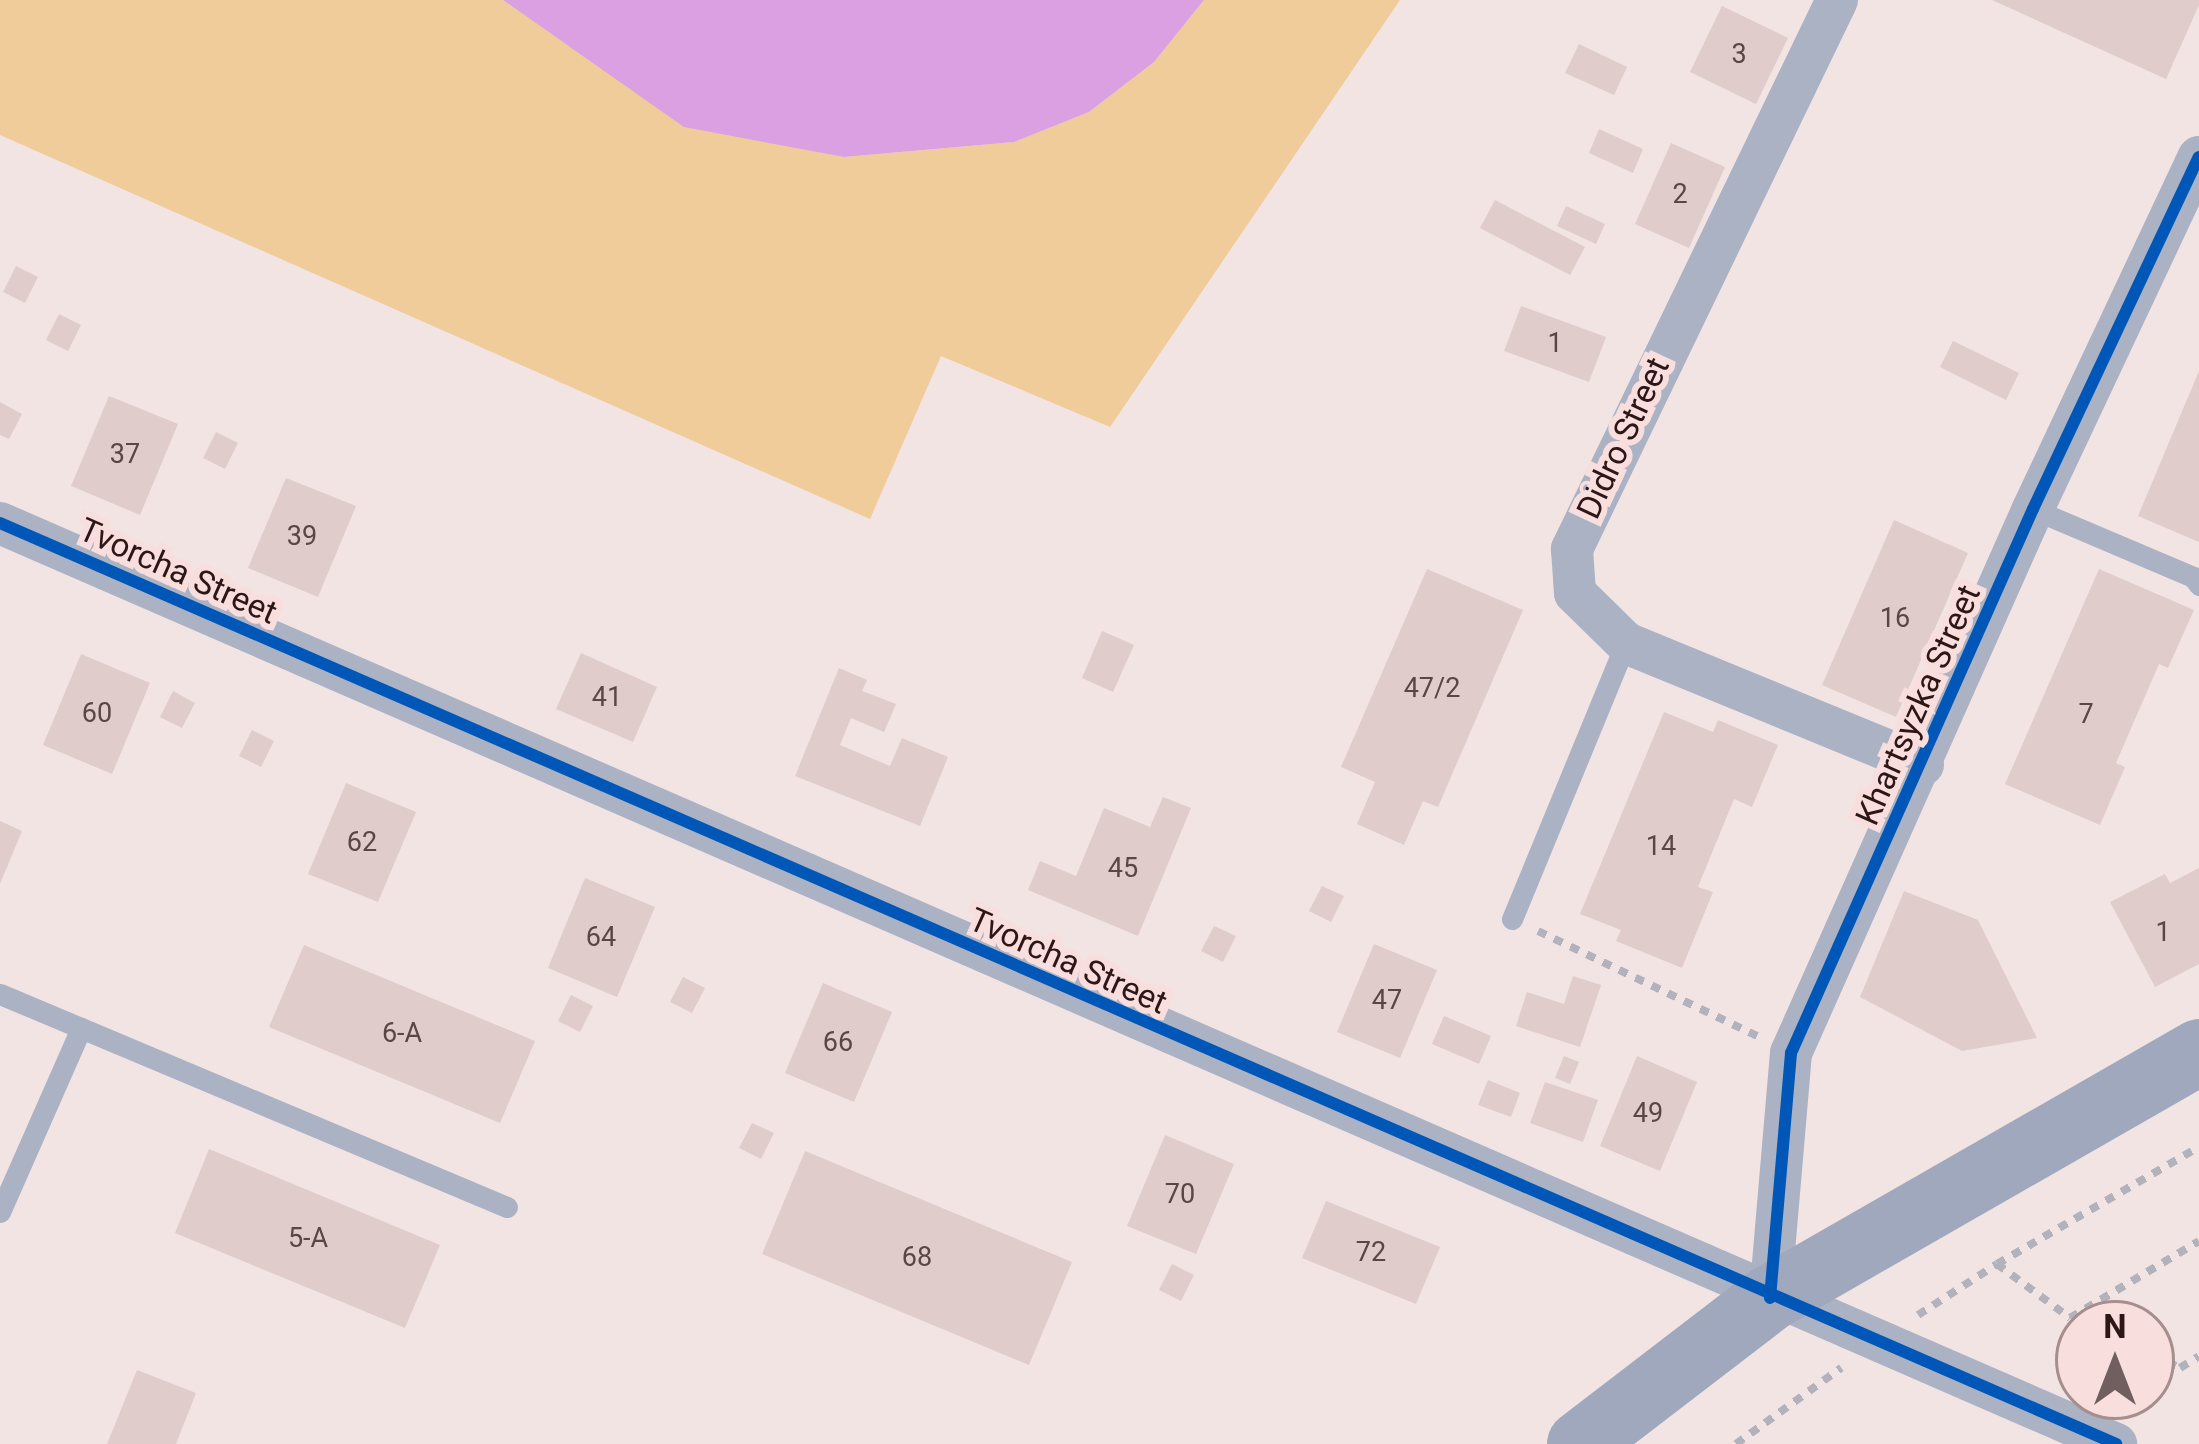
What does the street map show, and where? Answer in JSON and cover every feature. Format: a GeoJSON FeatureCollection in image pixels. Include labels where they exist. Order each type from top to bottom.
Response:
{"type":"FeatureCollection","features":[{"type":"Feature","properties":{"kind":"main road"},"geometry":{"type":"LineString","coordinates":[[1580,1444],[1770,1298],[2199,1052]]}},
{"type":"Feature","properties":{"kind":"street","name":"Didro Street"},"geometry":{"type":"LineString","coordinates":[[1837,0],[1571,549],[1574,593],[1626,643],[1923,765]]}},
{"type":"Feature","properties":{"kind":"street","name":"Khartsyzka Street"},"geometry":{"type":"LineString","coordinates":[[1770,1298],[1791,1053],[2033,509],[2199,157]]}},
{"type":"Feature","properties":{"kind":"street","name":"Tvorcha Street"},"geometry":{"type":"LineString","coordinates":[[0,523],[1770,1298],[2116,1444]]}},
{"type":"Feature","properties":{"kind":"lane"},"geometry":{"type":"LineString","coordinates":[[2033,509],[2193,577],[2199,585]]}},
{"type":"Feature","properties":{"kind":"lane"},"geometry":{"type":"LineString","coordinates":[[1513,919],[1626,643]]}},
{"type":"Feature","properties":{"kind":"lane"},"geometry":{"type":"LineString","coordinates":[[0,994],[507,1208]]}},
{"type":"Feature","properties":{"kind":"lane"},"geometry":{"type":"LineString","coordinates":[[0,1212],[81,1028]]}},
{"type":"Feature","properties":{"kind":"path"},"geometry":{"type":"LineString","coordinates":[[1513,919],[1791,1053]]}},
{"type":"Feature","properties":{"kind":"path"},"geometry":{"type":"LineString","coordinates":[[1736,1444],[1876,1342],[1997,1264],[2199,1147]]}},
{"type":"Feature","properties":{"kind":"path"},"geometry":{"type":"LineString","coordinates":[[2100,1300],[2199,1241]]}},
{"type":"Feature","properties":{"kind":"path"},"geometry":{"type":"LineString","coordinates":[[1997,1264],[2055,1307]]}},
{"type":"Feature","properties":{"kind":"shaded area"},"geometry":{"type":"Polygon","coordinates":[[[0,0],[503,0],[599,67],[717,132],[844,157],[1014,142],[1089,112],[1154,62],[1204,0],[1400,0],[1110,427],[941,356],[870,519],[0,135],[0,0]]]}},
{"type":"Feature","properties":{"kind":"shaded area"},"geometry":{"type":"Polygon","coordinates":[[[503,0],[1204,0],[1154,62],[1089,112],[1014,142],[844,157],[684,127],[503,0]]]}},
{"type":"Feature","properties":{"kind":"building"},"geometry":{"type":"Polygon","coordinates":[[[1992,0],[2199,0],[2199,5],[2166,79],[1992,0]]]}},
{"type":"Feature","properties":{"kind":"building"},"geometry":{"type":"Polygon","coordinates":[[[1722,6],[1788,38],[1756,104],[1690,72],[1722,6]]]}},
{"type":"Feature","properties":{"kind":"building"},"geometry":{"type":"Polygon","coordinates":[[[1579,44],[1627,67],[1614,95],[1565,73],[1579,44]]]}},
{"type":"Feature","properties":{"kind":"building"},"geometry":{"type":"Polygon","coordinates":[[[1599,129],[1643,149],[1633,173],[1589,153],[1599,129]]]}},
{"type":"Feature","properties":{"kind":"building"},"geometry":{"type":"Polygon","coordinates":[[[1671,143],[1725,167],[1689,248],[1635,224],[1671,143]]]}},
{"type":"Feature","properties":{"kind":"building"},"geometry":{"type":"Polygon","coordinates":[[[1495,200],[1585,247],[1570,275],[1480,228],[1495,200]]]}},
{"type":"Feature","properties":{"kind":"building"},"geometry":{"type":"Polygon","coordinates":[[[1566,206],[1605,224],[1596,244],[1557,226],[1566,206]]]}},
{"type":"Feature","properties":{"kind":"building"},"geometry":{"type":"Polygon","coordinates":[[[16,266],[38,277],[25,303],[3,292],[16,266]]]}},
{"type":"Feature","properties":{"kind":"building"},"geometry":{"type":"Polygon","coordinates":[[[1521,306],[1606,337],[1589,382],[1504,351],[1521,306]]]}},
{"type":"Feature","properties":{"kind":"building"},"geometry":{"type":"Polygon","coordinates":[[[59,314],[81,325],[68,351],[46,340],[59,314]]]}},
{"type":"Feature","properties":{"kind":"building"},"geometry":{"type":"Polygon","coordinates":[[[1953,341],[2019,373],[2006,400],[1940,367],[1953,341]]]}},
{"type":"Feature","properties":{"kind":"building"},"geometry":{"type":"Polygon","coordinates":[[[2199,371],[2199,542],[2138,516],[2199,371]]]}},
{"type":"Feature","properties":{"kind":"building"},"geometry":{"type":"Polygon","coordinates":[[[109,396],[178,424],[140,515],[71,486],[109,396]]]}},
{"type":"Feature","properties":{"kind":"building"},"geometry":{"type":"Polygon","coordinates":[[[0,402],[22,414],[9,439],[0,435],[0,402]]]}},
{"type":"Feature","properties":{"kind":"building"},"geometry":{"type":"Polygon","coordinates":[[[216,432],[238,443],[225,469],[203,458],[216,432]]]}},
{"type":"Feature","properties":{"kind":"building"},"geometry":{"type":"Polygon","coordinates":[[[286,478],[356,506],[318,597],[248,568],[286,478]]]}},
{"type":"Feature","properties":{"kind":"building"},"geometry":{"type":"Polygon","coordinates":[[[1894,520],[1968,553],[1896,717],[1822,685],[1894,520]]]}},
{"type":"Feature","properties":{"kind":"building"},"geometry":{"type":"Polygon","coordinates":[[[1427,569],[1523,610],[1438,807],[1423,801],[1404,845],[1357,824],[1375,782],[1341,767],[1427,569]]]}},
{"type":"Feature","properties":{"kind":"building"},"geometry":{"type":"Polygon","coordinates":[[[2099,569],[2194,610],[2168,668],[2159,664],[2116,763],[2125,767],[2100,825],[2005,784],[2099,569]]]}},
{"type":"Feature","properties":{"kind":"building"},"geometry":{"type":"Polygon","coordinates":[[[1102,631],[1134,645],[1113,692],[1082,678],[1102,631]]]}},
{"type":"Feature","properties":{"kind":"building"},"geometry":{"type":"Polygon","coordinates":[[[581,653],[657,687],[633,742],[556,709],[581,653]]]}},
{"type":"Feature","properties":{"kind":"building"},"geometry":{"type":"Polygon","coordinates":[[[81,654],[150,683],[112,774],[43,745],[81,654]]]}},
{"type":"Feature","properties":{"kind":"building"},"geometry":{"type":"Polygon","coordinates":[[[839,668],[867,680],[862,691],[896,704],[884,732],[851,718],[840,745],[890,766],[902,738],[948,757],[920,826],[795,776],[839,668]]]}},
{"type":"Feature","properties":{"kind":"building"},"geometry":{"type":"Polygon","coordinates":[[[173,691],[195,703],[182,728],[160,717],[173,691]]]}},
{"type":"Feature","properties":{"kind":"building"},"geometry":{"type":"Polygon","coordinates":[[[1664,712],[1713,732],[1718,720],[1778,745],[1752,807],[1734,799],[1698,887],[1713,892],[1682,968],[1616,941],[1621,930],[1580,914],[1664,712]]]}},
{"type":"Feature","properties":{"kind":"building"},"geometry":{"type":"Polygon","coordinates":[[[252,730],[274,741],[261,767],[239,756],[252,730]]]}},
{"type":"Feature","properties":{"kind":"building"},"geometry":{"type":"Polygon","coordinates":[[[346,783],[416,812],[378,902],[308,874],[346,783]]]}},
{"type":"Feature","properties":{"kind":"building"},"geometry":{"type":"Polygon","coordinates":[[[1163,797],[1191,808],[1138,936],[1028,890],[1040,861],[1076,876],[1104,808],[1150,827],[1163,797]]]}},
{"type":"Feature","properties":{"kind":"building"},"geometry":{"type":"Polygon","coordinates":[[[0,821],[22,831],[0,884],[0,821]]]}},
{"type":"Feature","properties":{"kind":"building"},"geometry":{"type":"Polygon","coordinates":[[[2199,868],[2199,964],[2155,987],[2110,902],[2165,874],[2170,883],[2199,868]]]}},
{"type":"Feature","properties":{"kind":"building"},"geometry":{"type":"Polygon","coordinates":[[[585,878],[655,907],[617,997],[548,968],[585,878]]]}},
{"type":"Feature","properties":{"kind":"building"},"geometry":{"type":"Polygon","coordinates":[[[1322,886],[1344,896],[1331,922],[1309,911],[1322,886]]]}},
{"type":"Feature","properties":{"kind":"building"},"geometry":{"type":"Polygon","coordinates":[[[1904,891],[1978,920],[2037,1038],[1962,1051],[1860,997],[1904,891]]]}},
{"type":"Feature","properties":{"kind":"building"},"geometry":{"type":"Polygon","coordinates":[[[1214,926],[1236,936],[1223,962],[1201,951],[1214,926]]]}},
{"type":"Feature","properties":{"kind":"building"},"geometry":{"type":"Polygon","coordinates":[[[1374,944],[1437,970],[1400,1058],[1337,1032],[1374,944]]]}},
{"type":"Feature","properties":{"kind":"building"},"geometry":{"type":"Polygon","coordinates":[[[304,945],[535,1041],[500,1123],[269,1027],[304,945]]]}},
{"type":"Feature","properties":{"kind":"building"},"geometry":{"type":"Polygon","coordinates":[[[1573,976],[1601,985],[1580,1047],[1516,1026],[1527,992],[1564,1004],[1573,976]]]}},
{"type":"Feature","properties":{"kind":"building"},"geometry":{"type":"Polygon","coordinates":[[[683,977],[705,988],[692,1013],[670,1002],[683,977]]]}},
{"type":"Feature","properties":{"kind":"building"},"geometry":{"type":"Polygon","coordinates":[[[823,983],[892,1012],[854,1102],[785,1073],[823,983]]]}},
{"type":"Feature","properties":{"kind":"building"},"geometry":{"type":"Polygon","coordinates":[[[571,995],[593,1006],[580,1032],[558,1021],[571,995]]]}},
{"type":"Feature","properties":{"kind":"building"},"geometry":{"type":"Polygon","coordinates":[[[1444,1016],[1491,1036],[1479,1064],[1432,1044],[1444,1016]]]}},
{"type":"Feature","properties":{"kind":"building"},"geometry":{"type":"Polygon","coordinates":[[[1564,1056],[1579,1062],[1570,1084],[1555,1078],[1564,1056]]]}},
{"type":"Feature","properties":{"kind":"building"},"geometry":{"type":"Polygon","coordinates":[[[1637,1056],[1697,1082],[1660,1171],[1600,1146],[1637,1056]]]}},
{"type":"Feature","properties":{"kind":"building"},"geometry":{"type":"Polygon","coordinates":[[[1488,1080],[1520,1093],[1511,1117],[1478,1105],[1488,1080]]]}},
{"type":"Feature","properties":{"kind":"building"},"geometry":{"type":"Polygon","coordinates":[[[1545,1082],[1598,1100],[1583,1142],[1530,1123],[1545,1082]]]}},
{"type":"Feature","properties":{"kind":"building"},"geometry":{"type":"Polygon","coordinates":[[[752,1123],[774,1133],[761,1159],[739,1148],[752,1123]]]}},
{"type":"Feature","properties":{"kind":"building"},"geometry":{"type":"Polygon","coordinates":[[[1165,1135],[1234,1164],[1196,1254],[1127,1226],[1165,1135]]]}},
{"type":"Feature","properties":{"kind":"building"},"geometry":{"type":"Polygon","coordinates":[[[209,1149],[440,1245],[405,1328],[175,1233],[209,1149]]]}},
{"type":"Feature","properties":{"kind":"building"},"geometry":{"type":"Polygon","coordinates":[[[805,1151],[1072,1262],[1029,1365],[762,1254],[805,1151]]]}},
{"type":"Feature","properties":{"kind":"building"},"geometry":{"type":"Polygon","coordinates":[[[1326,1201],[1440,1247],[1416,1304],[1302,1258],[1326,1201]]]}},
{"type":"Feature","properties":{"kind":"building"},"geometry":{"type":"Polygon","coordinates":[[[1172,1264],[1194,1275],[1181,1301],[1159,1290],[1172,1264]]]}},
{"type":"Feature","properties":{"kind":"building"},"geometry":{"type":"Polygon","coordinates":[[[137,1370],[196,1393],[176,1444],[107,1444],[137,1370]]]}},
{"type":"Feature","properties":{"kind":"cycle path"},"geometry":{"type":"LineString","coordinates":[[1770,1298],[1791,1053],[2033,509],[2199,157]]}},
{"type":"Feature","properties":{"kind":"cycle path"},"geometry":{"type":"LineString","coordinates":[[0,523],[2116,1444]]}}]}
